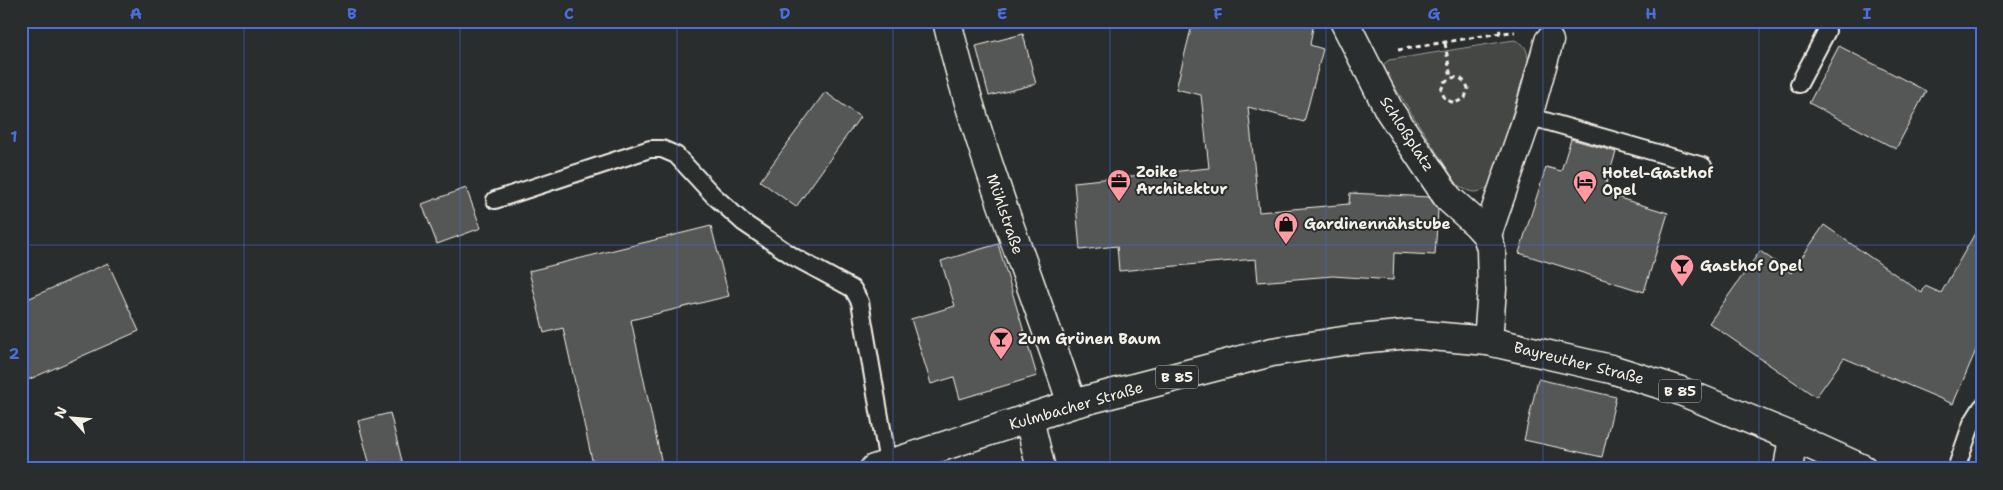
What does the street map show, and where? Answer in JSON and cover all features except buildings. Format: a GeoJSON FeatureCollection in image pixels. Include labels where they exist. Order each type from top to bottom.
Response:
{"type":"FeatureCollection","features":[{"type":"Feature","properties":{"kind":"street","name":"Mühlstraße"},"geometry":{"type":"LineString","coordinates":[[947,21],[956,62],[1001,204],[1072,404]]}},
{"type":"Feature","properties":{"kind":"street","name":"Schloßplatz"},"geometry":{"type":"LineString","coordinates":[[1344,21],[1389,110],[1448,198],[1478,224],[1487,235]]}},
{"type":"Feature","properties":{"kind":"street"},"geometry":{"type":"LineString","coordinates":[[1488,341],[1492,289],[1491,249],[1487,235],[1528,116],[1549,41]]}},
{"type":"Feature","properties":{"kind":"street","name":"Kulmbacher Straße"},"geometry":{"type":"LineString","coordinates":[[881,466],[1072,404],[1272,352],[1349,340],[1409,334],[1488,341]]}},
{"type":"Feature","properties":{"kind":"street","name":"Bayreuther Straße"},"geometry":{"type":"LineString","coordinates":[[1488,341],[1554,354],[1678,390],[1793,437],[1863,469]]}},
{"type":"Feature","properties":{"kind":"street"},"geometry":{"type":"LineString","coordinates":[[1029,419],[1041,469]]}},
{"type":"Feature","properties":{"kind":"street"},"geometry":{"type":"LineString","coordinates":[[1788,469],[1793,437]]}},
{"type":"Feature","properties":{"kind":"lane"},"geometry":{"type":"LineString","coordinates":[[1798,84],[1827,31],[1823,21]]}},
{"type":"Feature","properties":{"kind":"lane"},"geometry":{"type":"LineString","coordinates":[[1528,116],[1703,166]]}},
{"type":"Feature","properties":{"kind":"lane"},"geometry":{"type":"LineString","coordinates":[[495,200],[650,149],[662,149],[676,155],[713,195],[744,223],[794,257],[853,289],[860,302],[881,466]]}},
{"type":"Feature","properties":{"kind":"lane"},"geometry":{"type":"LineString","coordinates":[[1956,469],[1972,422],[1982,407]]}},
{"type":"Feature","properties":{"kind":"path"},"geometry":{"type":"LineString","coordinates":[[1498,21],[1500,33]]}},
{"type":"Feature","properties":{"kind":"path"},"geometry":{"type":"LineString","coordinates":[[1406,49],[1500,33],[1531,34],[1549,41]]}},
{"type":"Feature","properties":{"kind":"path"},"geometry":{"type":"LineString","coordinates":[[1445,43],[1451,78]]}},
{"type":"Feature","properties":{"kind":"path"},"geometry":{"type":"LineString","coordinates":[[1459,77],[1468,88],[1465,98],[1455,103],[1446,100],[1441,91],[1444,82],[1451,78],[1459,77]]}},
{"type":"Feature","properties":{"kind":"shaded area"},"geometry":{"type":"Polygon","coordinates":[[[1514,40],[1521,43],[1525,48],[1528,61],[1492,182],[1480,191],[1471,192],[1457,184],[1385,72],[1384,64],[1389,60],[1514,40]]]}},
{"type":"Feature","properties":{"kind":"place","name":"Zoike Architektur"},"geometry":{"type":"Point","coordinates":[1119,202]}},
{"type":"Feature","properties":{"kind":"place","name":"Hotel-Gasthof Opel"},"geometry":{"type":"Point","coordinates":[1585,203]}},
{"type":"Feature","properties":{"kind":"place","name":"Gardinennähstube"},"geometry":{"type":"Point","coordinates":[1286,245]}},
{"type":"Feature","properties":{"kind":"place","name":"Gasthof Opel"},"geometry":{"type":"Point","coordinates":[1682,287]}},
{"type":"Feature","properties":{"kind":"place","name":"Zum Grünen Baum"},"geometry":{"type":"Point","coordinates":[1001,360]}}]}
